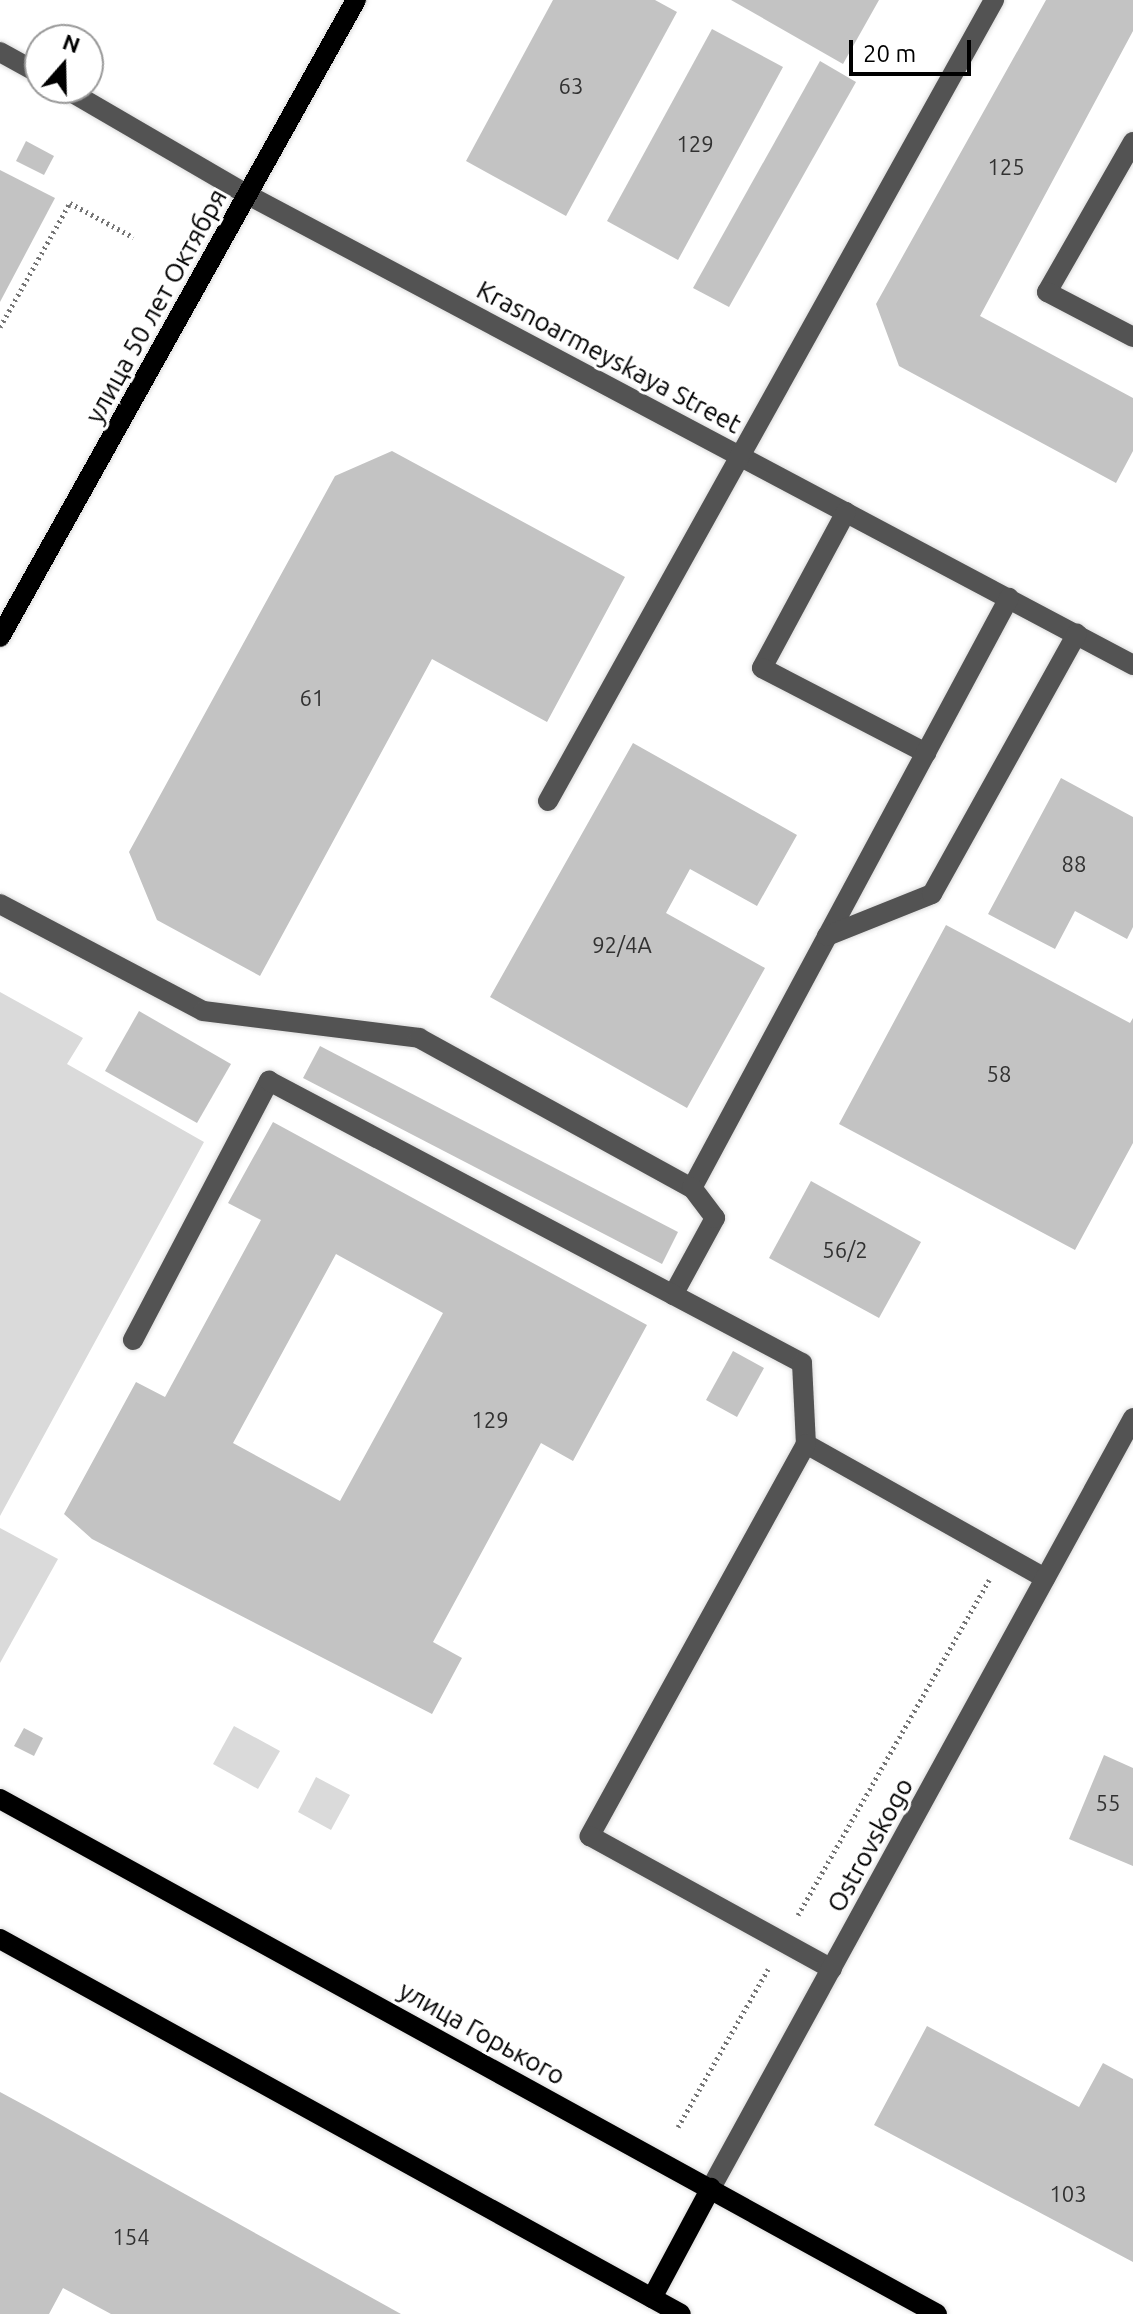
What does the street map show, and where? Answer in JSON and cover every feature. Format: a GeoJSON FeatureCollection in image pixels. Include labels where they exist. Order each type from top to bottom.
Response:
{"type":"FeatureCollection","features":[{"type":"Feature","properties":{"kind":"main road","name":"улица 50 лет Октября"},"geometry":{"type":"LineString","coordinates":[[0,637],[356,0]]}},
{"type":"Feature","properties":{"kind":"main road","name":"улица Горького"},"geometry":{"type":"LineString","coordinates":[[0,1799],[937,2314]]}},
{"type":"Feature","properties":{"kind":"main road"},"geometry":{"type":"LineString","coordinates":[[0,1939],[681,2314]]}},
{"type":"Feature","properties":{"kind":"main road","name":"Ostrovskogo"},"geometry":{"type":"LineString","coordinates":[[652,2298],[711,2188]]}},
{"type":"Feature","properties":{"kind":"street"},"geometry":{"type":"LineString","coordinates":[[548,801],[994,0]]}},
{"type":"Feature","properties":{"kind":"street"},"geometry":{"type":"LineString","coordinates":[[0,52],[24,65]]}},
{"type":"Feature","properties":{"kind":"street","name":"Krasnoarmeyskaya Street"},"geometry":{"type":"LineString","coordinates":[[92,104],[248,195],[1133,665]]}},
{"type":"Feature","properties":{"kind":"street"},"geometry":{"type":"LineString","coordinates":[[1133,142],[1047,292],[1133,337]]}},
{"type":"Feature","properties":{"kind":"street"},"geometry":{"type":"LineString","coordinates":[[846,512],[762,668],[926,753]]}},
{"type":"Feature","properties":{"kind":"street"},"geometry":{"type":"LineString","coordinates":[[692,1188],[1009,598]]}},
{"type":"Feature","properties":{"kind":"street"},"geometry":{"type":"LineString","coordinates":[[827,936],[932,894],[1077,634]]}},
{"type":"Feature","properties":{"kind":"street"},"geometry":{"type":"LineString","coordinates":[[0,904],[203,1011],[419,1038],[692,1188],[715,1218],[673,1295]]}},
{"type":"Feature","properties":{"kind":"street"},"geometry":{"type":"LineString","coordinates":[[133,1340],[269,1081],[802,1363],[806,1444],[590,1836],[832,1969]]}},
{"type":"Feature","properties":{"kind":"street","name":"Ostrovskogo"},"geometry":{"type":"LineString","coordinates":[[711,2188],[1133,1418]]}},
{"type":"Feature","properties":{"kind":"street"},"geometry":{"type":"LineString","coordinates":[[806,1444],[1045,1578]]}},
{"type":"Feature","properties":{"kind":"path"},"geometry":{"type":"LineString","coordinates":[[0,327],[70,203],[133,237]]}},
{"type":"Feature","properties":{"kind":"path"},"geometry":{"type":"LineString","coordinates":[[678,2127],[1004,1555]]}},
{"type":"Feature","properties":{"kind":"shaded area"},"geometry":{"type":"Polygon","coordinates":[[[0,992],[83,1038],[67,1064],[204,1142],[0,1516],[0,992]]]}},
{"type":"Feature","properties":{"kind":"shaded area"},"geometry":{"type":"Polygon","coordinates":[[[0,1528],[58,1559],[0,1663],[0,1528]]]}},
{"type":"Feature","properties":{"kind":"shaded area"},"geometry":{"type":"Polygon","coordinates":[[[234,1726],[280,1751],[258,1789],[213,1764],[234,1726]]]}},
{"type":"Feature","properties":{"kind":"shaded area"},"geometry":{"type":"Polygon","coordinates":[[[316,1777],[350,1795],[331,1830],[298,1812],[316,1777]]]}},
{"type":"Feature","properties":{"kind":"building"},"geometry":{"type":"Polygon","coordinates":[[[553,0],[655,0],[677,12],[566,216],[466,161],[553,0]]]}},
{"type":"Feature","properties":{"kind":"building"},"geometry":{"type":"Polygon","coordinates":[[[731,0],[879,0],[843,64],[731,0]]]}},
{"type":"Feature","properties":{"kind":"building"},"geometry":{"type":"Polygon","coordinates":[[[1046,0],[1133,0],[1133,31],[980,316],[1133,398],[1133,451],[1116,483],[899,366],[876,304],[1046,0]]]}},
{"type":"Feature","properties":{"kind":"building"},"geometry":{"type":"Polygon","coordinates":[[[712,29],[783,67],[678,260],[607,221],[712,29]]]}},
{"type":"Feature","properties":{"kind":"building"},"geometry":{"type":"Polygon","coordinates":[[[820,61],[856,82],[729,307],[693,288],[820,61]]]}},
{"type":"Feature","properties":{"kind":"building"},"geometry":{"type":"Polygon","coordinates":[[[26,141],[54,156],[44,175],[16,161],[26,141]]]}},
{"type":"Feature","properties":{"kind":"building"},"geometry":{"type":"Polygon","coordinates":[[[0,170],[55,198],[0,302],[0,170]]]}},
{"type":"Feature","properties":{"kind":"building"},"geometry":{"type":"Polygon","coordinates":[[[392,451],[625,577],[547,722],[432,659],[260,976],[157,920],[129,852],[335,476],[392,451]]]}},
{"type":"Feature","properties":{"kind":"building"},"geometry":{"type":"Polygon","coordinates":[[[633,743],[797,835],[757,906],[690,869],[666,913],[765,968],[687,1108],[490,997],[633,743]]]}},
{"type":"Feature","properties":{"kind":"building"},"geometry":{"type":"Polygon","coordinates":[[[1061,778],[1133,817],[1133,927],[1127,939],[1075,911],[1055,949],[988,914],[1061,778]]]}},
{"type":"Feature","properties":{"kind":"building"},"geometry":{"type":"Polygon","coordinates":[[[946,925],[1130,1023],[1133,1018],[1133,1143],[1075,1250],[839,1124],[946,925]]]}},
{"type":"Feature","properties":{"kind":"building"},"geometry":{"type":"Polygon","coordinates":[[[139,1011],[231,1064],[197,1123],[105,1071],[139,1011]]]}},
{"type":"Feature","properties":{"kind":"building"},"geometry":{"type":"Polygon","coordinates":[[[320,1046],[678,1232],[662,1264],[303,1078],[320,1046]]]}},
{"type":"Feature","properties":{"kind":"building"},"geometry":{"type":"Polygon","coordinates":[[[273,1122],[647,1325],[573,1461],[541,1443],[433,1642],[462,1658],[432,1714],[92,1539],[64,1514],[136,1382],[165,1397],[261,1220],[228,1203],[273,1122]],[[336,1254],[233,1443],[340,1501],[443,1313],[336,1254]]]}},
{"type":"Feature","properties":{"kind":"building"},"geometry":{"type":"Polygon","coordinates":[[[811,1181],[921,1242],[879,1318],[769,1258],[811,1181]]]}},
{"type":"Feature","properties":{"kind":"building"},"geometry":{"type":"Polygon","coordinates":[[[733,1351],[764,1368],[737,1417],[706,1400],[733,1351]]]}},
{"type":"Feature","properties":{"kind":"building"},"geometry":{"type":"Polygon","coordinates":[[[24,1728],[43,1738],[34,1756],[14,1746],[24,1728]]]}},
{"type":"Feature","properties":{"kind":"building"},"geometry":{"type":"Polygon","coordinates":[[[1104,1755],[1133,1768],[1133,1866],[1069,1839],[1104,1755]]]}},
{"type":"Feature","properties":{"kind":"building"},"geometry":{"type":"Polygon","coordinates":[[[927,2026],[1079,2107],[1103,2063],[1133,2079],[1133,2262],[874,2125],[927,2026]]]}},
{"type":"Feature","properties":{"kind":"building"},"geometry":{"type":"Polygon","coordinates":[[[0,2092],[401,2314],[111,2314],[63,2288],[49,2314],[0,2314],[0,2092]]]}}]}
